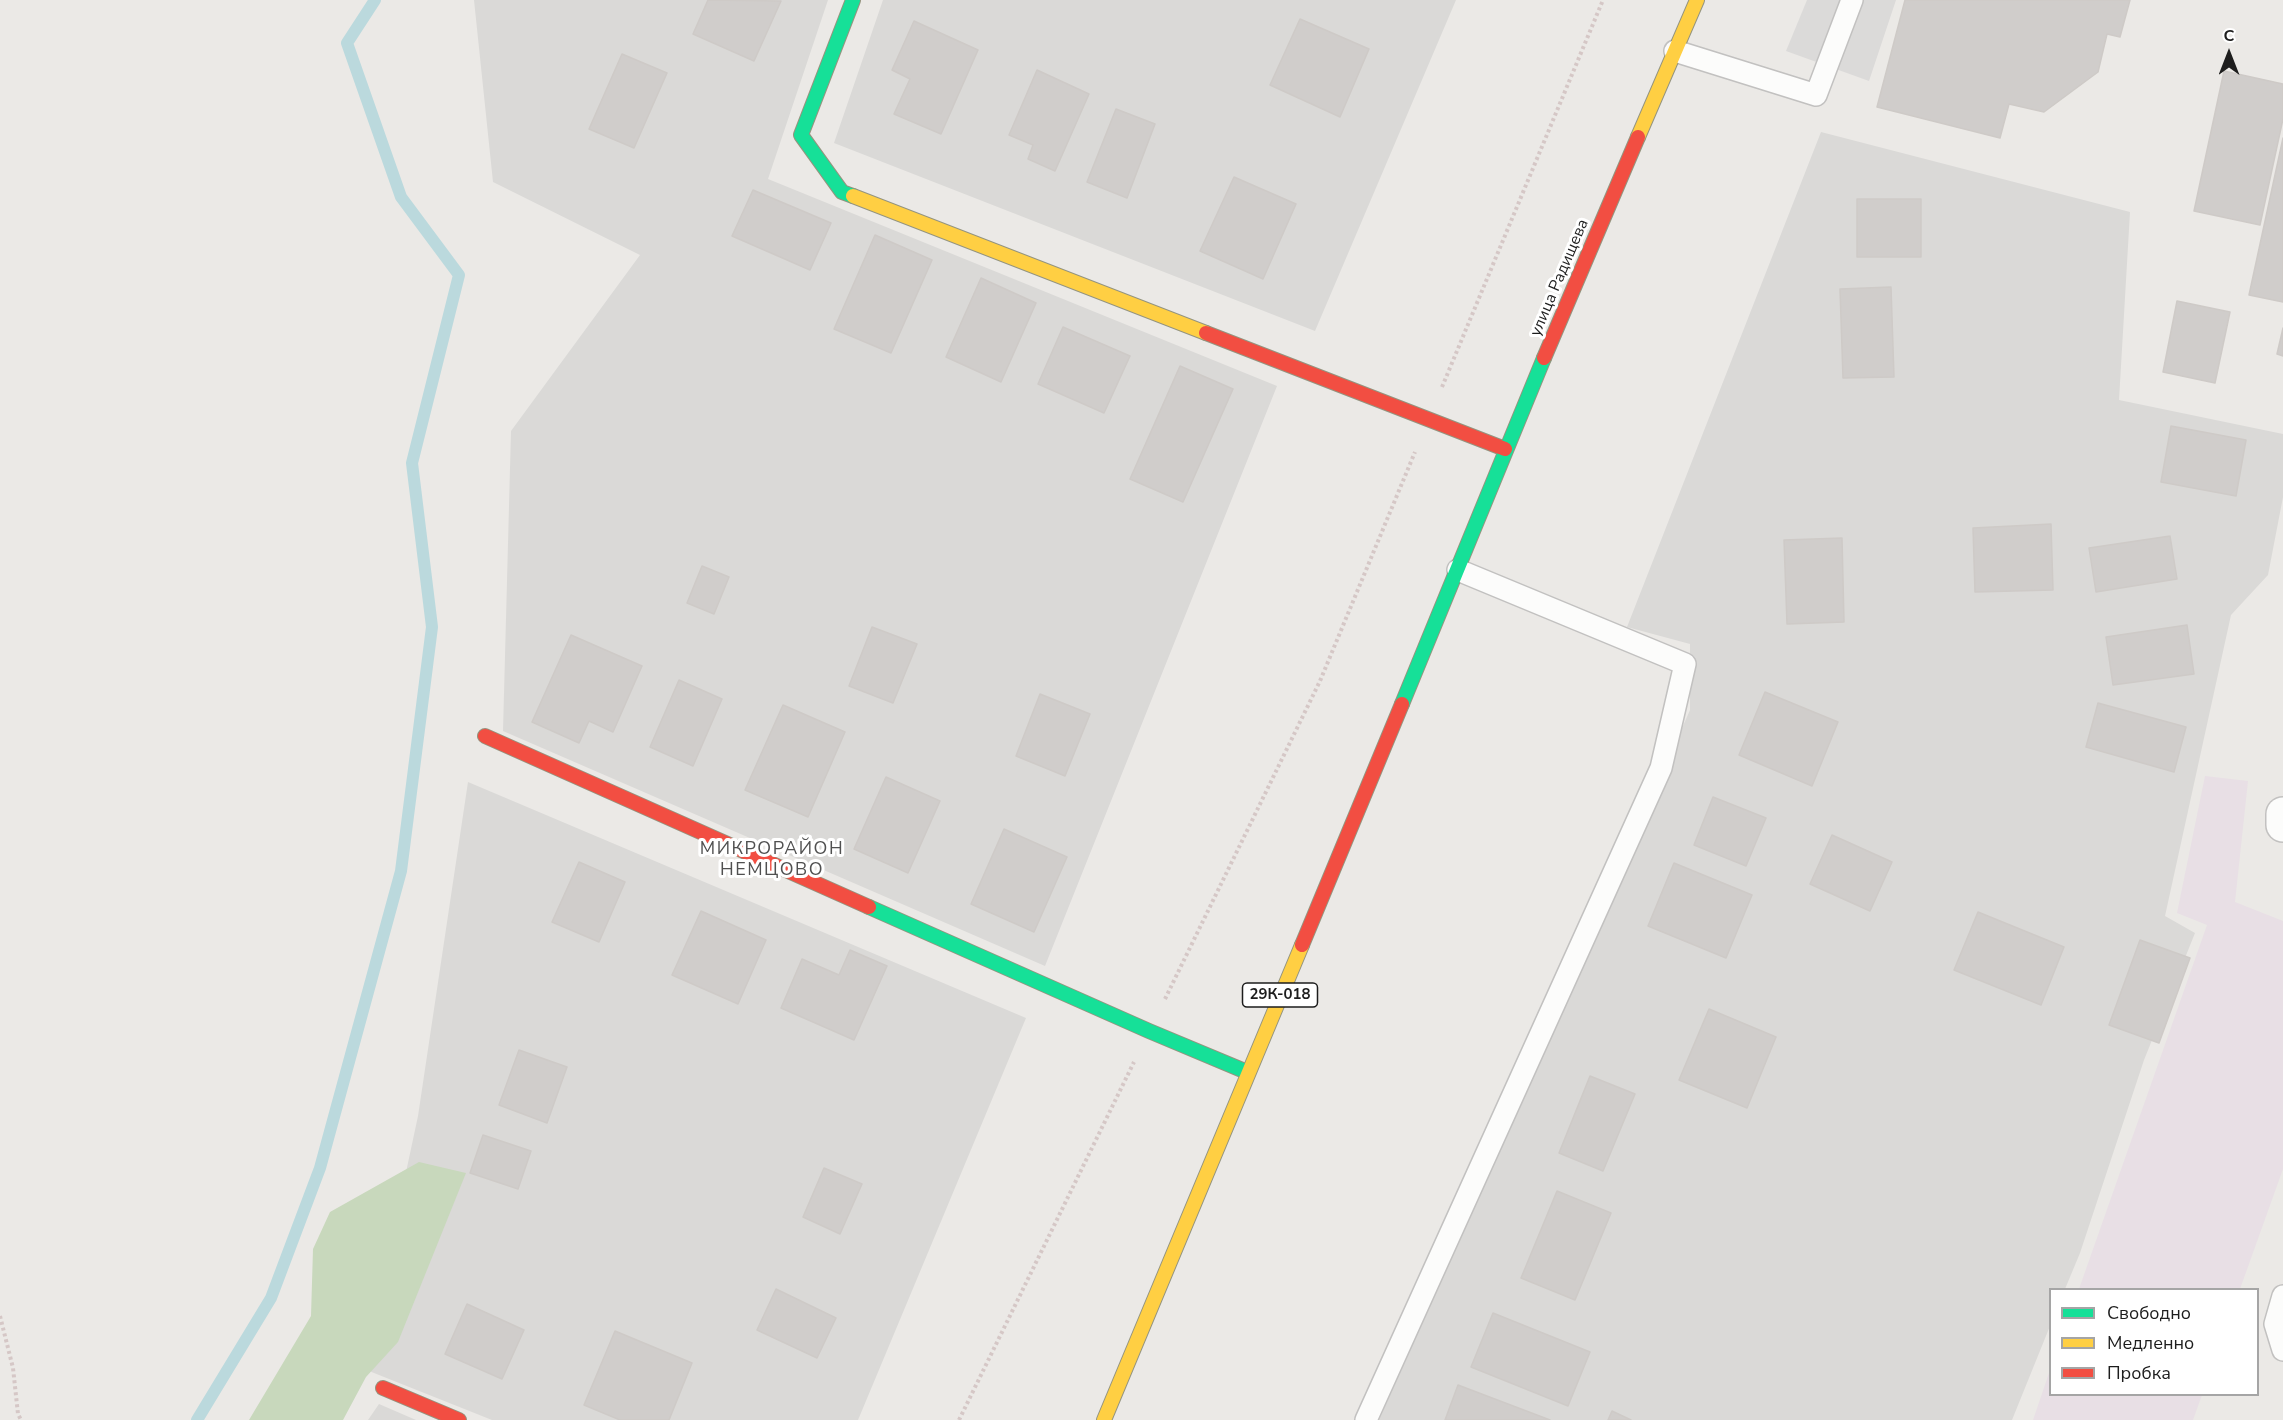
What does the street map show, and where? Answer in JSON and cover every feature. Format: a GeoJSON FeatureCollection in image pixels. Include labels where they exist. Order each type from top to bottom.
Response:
{"type":"FeatureCollection","features":[{"type":"Feature","properties":{"kind":"street"},"geometry":{"type":"LineString","coordinates":[[853,0],[801,135],[842,192],[1505,449]]}},
{"type":"Feature","properties":{"kind":"street","name":"улица Радищева"},"geometry":{"type":"LineString","coordinates":[[1458,570],[1505,449],[1697,0]]}},
{"type":"Feature","properties":{"kind":"street","name":"29К-018"},"geometry":{"type":"LineString","coordinates":[[1104,1420],[1458,570]]}},
{"type":"Feature","properties":{"kind":"street"},"geometry":{"type":"LineString","coordinates":[[485,736],[1149,1031],[1247,1072]]}},
{"type":"Feature","properties":{"kind":"street"},"geometry":{"type":"LineString","coordinates":[[2283,814],[2283,825]]}},
{"type":"Feature","properties":{"kind":"street"},"geometry":{"type":"LineString","coordinates":[[383,1388],[459,1420]]}},
{"type":"Feature","properties":{"kind":"lane"},"geometry":{"type":"LineString","coordinates":[[1675,51],[1815,95],[1852,0]]}},
{"type":"Feature","properties":{"kind":"lane"},"geometry":{"type":"LineString","coordinates":[[1366,1420],[1661,768],[1685,664],[1458,570]]}},
{"type":"Feature","properties":{"kind":"lane"},"geometry":{"type":"LineString","coordinates":[[2283,1296],[2275,1324],[2283,1350]]}},
{"type":"Feature","properties":{"kind":"path"},"geometry":{"type":"LineString","coordinates":[[959,1420],[1320,681],[1603,0]]}},
{"type":"Feature","properties":{"kind":"path"},"geometry":{"type":"LineString","coordinates":[[0,1316],[13,1368],[18,1414],[21,1420]]}},
{"type":"Feature","properties":{"kind":"shaded area"},"geometry":{"type":"Polygon","coordinates":[[[474,0],[828,0],[768,179],[1277,386],[1045,966],[503,731],[511,431],[640,255],[493,182],[474,0]]]}},
{"type":"Feature","properties":{"kind":"shaded area"},"geometry":{"type":"Polygon","coordinates":[[[883,0],[1456,0],[1315,331],[834,143],[883,0]]]}},
{"type":"Feature","properties":{"kind":"shaded area"},"geometry":{"type":"Polygon","coordinates":[[[1807,0],[1896,0],[1869,81],[1786,51],[1807,0]]]}},
{"type":"Feature","properties":{"kind":"shaded area"},"geometry":{"type":"Polygon","coordinates":[[[1821,132],[2130,212],[2119,400],[2283,434],[2283,497],[2268,575],[2231,615],[2165,916],[2195,933],[2144,1060],[2080,1253],[2065,1288],[2049,1288],[2049,1328],[2012,1420],[1379,1420],[1690,710],[1690,644],[1627,627],[1821,132]]]}},
{"type":"Feature","properties":{"kind":"shaded area"},"geometry":{"type":"Polygon","coordinates":[[[2205,776],[2248,781],[2235,902],[2283,921],[2283,1169],[2240,1288],[2079,1288],[2207,925],[2177,913],[2205,776]]]}},
{"type":"Feature","properties":{"kind":"shaded area"},"geometry":{"type":"Polygon","coordinates":[[[468,782],[1026,1018],[858,1420],[492,1420],[364,1369],[418,1116],[468,782]]]}},
{"type":"Feature","properties":{"kind":"shaded area"},"geometry":{"type":"Polygon","coordinates":[[[2049,1373],[2049,1396],[2202,1396],[2193,1420],[2033,1420],[2049,1373]]]}},
{"type":"Feature","properties":{"kind":"shaded area"},"geometry":{"type":"Polygon","coordinates":[[[379,1404],[416,1420],[368,1420],[379,1404]]]}},
{"type":"Feature","properties":{"kind":"green space"},"geometry":{"type":"Polygon","coordinates":[[[419,1162],[466,1173],[398,1342],[366,1377],[343,1420],[249,1420],[311,1316],[313,1249],[330,1212],[419,1162]]]}},
{"type":"Feature","properties":{"kind":"building"},"geometry":{"type":"Polygon","coordinates":[[[708,0],[781,1],[754,61],[693,34],[708,0]]]}},
{"type":"Feature","properties":{"kind":"building"},"geometry":{"type":"Polygon","coordinates":[[[1905,0],[2130,0],[2120,37],[2107,34],[2098,72],[2044,112],[2009,104],[2000,138],[1877,107],[1905,0]]]}},
{"type":"Feature","properties":{"kind":"building"},"geometry":{"type":"Polygon","coordinates":[[[1300,19],[1369,49],[1340,117],[1270,85],[1300,19]]]}},
{"type":"Feature","properties":{"kind":"building"},"geometry":{"type":"Polygon","coordinates":[[[914,21],[978,50],[941,134],[894,114],[910,79],[892,70],[914,21]]]}},
{"type":"Feature","properties":{"kind":"building"},"geometry":{"type":"Polygon","coordinates":[[[622,54],[667,73],[634,148],[589,129],[622,54]]]}},
{"type":"Feature","properties":{"kind":"building"},"geometry":{"type":"Polygon","coordinates":[[[1037,70],[1089,94],[1055,171],[1028,159],[1033,145],[1009,135],[1037,70]]]}},
{"type":"Feature","properties":{"kind":"building"},"geometry":{"type":"Polygon","coordinates":[[[2224,71],[2283,84],[2283,119],[2260,225],[2194,211],[2224,71]]]}},
{"type":"Feature","properties":{"kind":"building"},"geometry":{"type":"Polygon","coordinates":[[[1116,109],[1155,124],[1127,198],[1087,182],[1116,109]]]}},
{"type":"Feature","properties":{"kind":"building"},"geometry":{"type":"Polygon","coordinates":[[[2283,138],[2283,302],[2249,295],[2283,138]]]}},
{"type":"Feature","properties":{"kind":"building"},"geometry":{"type":"Polygon","coordinates":[[[1234,177],[1296,204],[1263,279],[1200,251],[1234,177]]]}},
{"type":"Feature","properties":{"kind":"building"},"geometry":{"type":"Polygon","coordinates":[[[753,190],[831,223],[810,270],[732,236],[753,190]]]}},
{"type":"Feature","properties":{"kind":"building"},"geometry":{"type":"Polygon","coordinates":[[[1857,199],[1921,199],[1921,257],[1857,257],[1857,199]]]}},
{"type":"Feature","properties":{"kind":"building"},"geometry":{"type":"Polygon","coordinates":[[[875,235],[932,260],[891,353],[834,329],[875,235]]]}},
{"type":"Feature","properties":{"kind":"building"},"geometry":{"type":"Polygon","coordinates":[[[981,278],[1036,303],[1001,382],[946,357],[981,278]]]}},
{"type":"Feature","properties":{"kind":"building"},"geometry":{"type":"Polygon","coordinates":[[[1891,287],[1894,377],[1843,378],[1840,289],[1891,287]]]}},
{"type":"Feature","properties":{"kind":"building"},"geometry":{"type":"Polygon","coordinates":[[[2177,301],[2230,312],[2215,383],[2163,372],[2177,301]]]}},
{"type":"Feature","properties":{"kind":"building"},"geometry":{"type":"Polygon","coordinates":[[[1063,327],[1130,356],[1104,413],[1038,384],[1063,327]]]}},
{"type":"Feature","properties":{"kind":"building"},"geometry":{"type":"Polygon","coordinates":[[[2283,328],[2283,356],[2277,354],[2283,328]]]}},
{"type":"Feature","properties":{"kind":"building"},"geometry":{"type":"Polygon","coordinates":[[[1180,366],[1233,389],[1183,502],[1130,479],[1180,366]]]}},
{"type":"Feature","properties":{"kind":"building"},"geometry":{"type":"Polygon","coordinates":[[[2171,426],[2246,440],[2236,496],[2161,482],[2171,426]]]}},
{"type":"Feature","properties":{"kind":"building"},"geometry":{"type":"Polygon","coordinates":[[[2051,524],[2053,590],[1975,592],[1973,528],[2051,524]]]}},
{"type":"Feature","properties":{"kind":"building"},"geometry":{"type":"Polygon","coordinates":[[[2170,536],[2177,579],[2096,592],[2089,548],[2170,536]]]}},
{"type":"Feature","properties":{"kind":"building"},"geometry":{"type":"Polygon","coordinates":[[[1842,538],[1844,622],[1787,624],[1784,540],[1842,538]]]}},
{"type":"Feature","properties":{"kind":"building"},"geometry":{"type":"Polygon","coordinates":[[[702,566],[729,577],[714,614],[687,603],[702,566]]]}},
{"type":"Feature","properties":{"kind":"building"},"geometry":{"type":"Polygon","coordinates":[[[2187,625],[2194,674],[2113,685],[2106,637],[2187,625]]]}},
{"type":"Feature","properties":{"kind":"building"},"geometry":{"type":"Polygon","coordinates":[[[872,627],[917,644],[893,703],[849,686],[872,627]]]}},
{"type":"Feature","properties":{"kind":"building"},"geometry":{"type":"Polygon","coordinates":[[[571,635],[642,666],[613,732],[589,721],[579,743],[532,722],[571,635]]]}},
{"type":"Feature","properties":{"kind":"building"},"geometry":{"type":"Polygon","coordinates":[[[679,680],[722,699],[693,766],[650,747],[679,680]]]}},
{"type":"Feature","properties":{"kind":"building"},"geometry":{"type":"Polygon","coordinates":[[[1765,692],[1838,722],[1812,786],[1739,755],[1765,692]]]}},
{"type":"Feature","properties":{"kind":"building"},"geometry":{"type":"Polygon","coordinates":[[[1040,694],[1090,714],[1065,776],[1016,756],[1040,694]]]}},
{"type":"Feature","properties":{"kind":"building"},"geometry":{"type":"Polygon","coordinates":[[[2098,703],[2186,727],[2174,772],[2086,747],[2098,703]]]}},
{"type":"Feature","properties":{"kind":"building"},"geometry":{"type":"Polygon","coordinates":[[[783,705],[845,732],[808,817],[745,790],[783,705]]]}},
{"type":"Feature","properties":{"kind":"building"},"geometry":{"type":"Polygon","coordinates":[[[886,777],[940,801],[908,873],[854,849],[886,777]]]}},
{"type":"Feature","properties":{"kind":"building"},"geometry":{"type":"Polygon","coordinates":[[[1713,797],[1766,818],[1746,866],[1694,845],[1713,797]]]}},
{"type":"Feature","properties":{"kind":"building"},"geometry":{"type":"Polygon","coordinates":[[[1004,829],[1067,857],[1034,932],[971,904],[1004,829]]]}},
{"type":"Feature","properties":{"kind":"building"},"geometry":{"type":"Polygon","coordinates":[[[1832,835],[1892,862],[1870,911],[1810,884],[1832,835]]]}},
{"type":"Feature","properties":{"kind":"building"},"geometry":{"type":"Polygon","coordinates":[[[579,862],[625,882],[599,942],[552,922],[579,862]]]}},
{"type":"Feature","properties":{"kind":"building"},"geometry":{"type":"Polygon","coordinates":[[[1674,863],[1752,895],[1726,958],[1648,926],[1674,863]]]}},
{"type":"Feature","properties":{"kind":"building"},"geometry":{"type":"Polygon","coordinates":[[[701,911],[766,940],[738,1004],[672,975],[701,911]]]}},
{"type":"Feature","properties":{"kind":"building"},"geometry":{"type":"Polygon","coordinates":[[[1978,912],[2064,947],[2041,1005],[1954,970],[1978,912]]]}},
{"type":"Feature","properties":{"kind":"building"},"geometry":{"type":"Polygon","coordinates":[[[2140,940],[2190,958],[2159,1043],[2109,1025],[2140,940]]]}},
{"type":"Feature","properties":{"kind":"building"},"geometry":{"type":"Polygon","coordinates":[[[850,950],[887,966],[854,1040],[781,1008],[802,959],[839,975],[850,950]]]}},
{"type":"Feature","properties":{"kind":"building"},"geometry":{"type":"Polygon","coordinates":[[[1709,1009],[1776,1037],[1747,1108],[1679,1080],[1709,1009]]]}},
{"type":"Feature","properties":{"kind":"building"},"geometry":{"type":"Polygon","coordinates":[[[519,1050],[567,1067],[547,1123],[499,1105],[519,1050]]]}},
{"type":"Feature","properties":{"kind":"building"},"geometry":{"type":"Polygon","coordinates":[[[1590,1076],[1635,1094],[1603,1171],[1559,1153],[1590,1076]]]}},
{"type":"Feature","properties":{"kind":"building"},"geometry":{"type":"Polygon","coordinates":[[[483,1135],[531,1151],[518,1189],[470,1173],[483,1135]]]}},
{"type":"Feature","properties":{"kind":"building"},"geometry":{"type":"Polygon","coordinates":[[[824,1168],[862,1184],[840,1234],[803,1217],[824,1168]]]}},
{"type":"Feature","properties":{"kind":"building"},"geometry":{"type":"Polygon","coordinates":[[[1557,1191],[1611,1213],[1575,1300],[1521,1278],[1557,1191]]]}},
{"type":"Feature","properties":{"kind":"building"},"geometry":{"type":"Polygon","coordinates":[[[776,1289],[836,1318],[817,1358],[757,1330],[776,1289]]]}},
{"type":"Feature","properties":{"kind":"building"},"geometry":{"type":"Polygon","coordinates":[[[467,1304],[524,1330],[502,1379],[445,1354],[467,1304]]]}},
{"type":"Feature","properties":{"kind":"building"},"geometry":{"type":"Polygon","coordinates":[[[1493,1313],[1590,1352],[1568,1406],[1471,1367],[1493,1313]]]}},
{"type":"Feature","properties":{"kind":"building"},"geometry":{"type":"Polygon","coordinates":[[[615,1331],[692,1363],[669,1420],[620,1420],[584,1405],[615,1331]]]}},
{"type":"Feature","properties":{"kind":"building"},"geometry":{"type":"Polygon","coordinates":[[[1458,1385],[1550,1420],[1445,1420],[1458,1385]]]}},
{"type":"Feature","properties":{"kind":"building"},"geometry":{"type":"Polygon","coordinates":[[[1612,1411],[1631,1420],[1608,1420],[1612,1411]]]}},
{"type":"Feature","properties":{"kind":"waterway"},"geometry":{"type":"LineString","coordinates":[[197,1420],[271,1298],[320,1168],[401,871],[432,627],[412,463],[459,275],[401,197],[347,43],[375,0]]}},
{"type":"Feature","properties":{"kind":"traffic: fast"},"geometry":{"type":"LineString","coordinates":[[853,0],[801,135],[842,192],[853,196]]}},
{"type":"Feature","properties":{"kind":"traffic: fast"},"geometry":{"type":"LineString","coordinates":[[1402,704],[1544,358]]}},
{"type":"Feature","properties":{"kind":"traffic: fast"},"geometry":{"type":"LineString","coordinates":[[869,907],[1247,1072]]}},
{"type":"Feature","properties":{"kind":"traffic: slow"},"geometry":{"type":"LineString","coordinates":[[1638,137],[1697,0]]}},
{"type":"Feature","properties":{"kind":"traffic: slow"},"geometry":{"type":"LineString","coordinates":[[853,196],[1206,333]]}},
{"type":"Feature","properties":{"kind":"traffic: slow"},"geometry":{"type":"LineString","coordinates":[[1104,1420],[1302,945]]}},
{"type":"Feature","properties":{"kind":"traffic: jam"},"geometry":{"type":"LineString","coordinates":[[1544,358],[1638,137]]}},
{"type":"Feature","properties":{"kind":"traffic: jam"},"geometry":{"type":"LineString","coordinates":[[1206,333],[1505,449]]}},
{"type":"Feature","properties":{"kind":"traffic: jam"},"geometry":{"type":"LineString","coordinates":[[1302,945],[1402,704]]}},
{"type":"Feature","properties":{"kind":"traffic: jam"},"geometry":{"type":"LineString","coordinates":[[485,736],[869,907]]}},
{"type":"Feature","properties":{"kind":"traffic: jam"},"geometry":{"type":"LineString","coordinates":[[383,1388],[459,1420]]}},
{"type":"Feature","properties":{"kind":"district","name":"МИКРОРАЙОН НЕМЦОВО"},"geometry":{"type":"Point","coordinates":[772,860]}}]}
